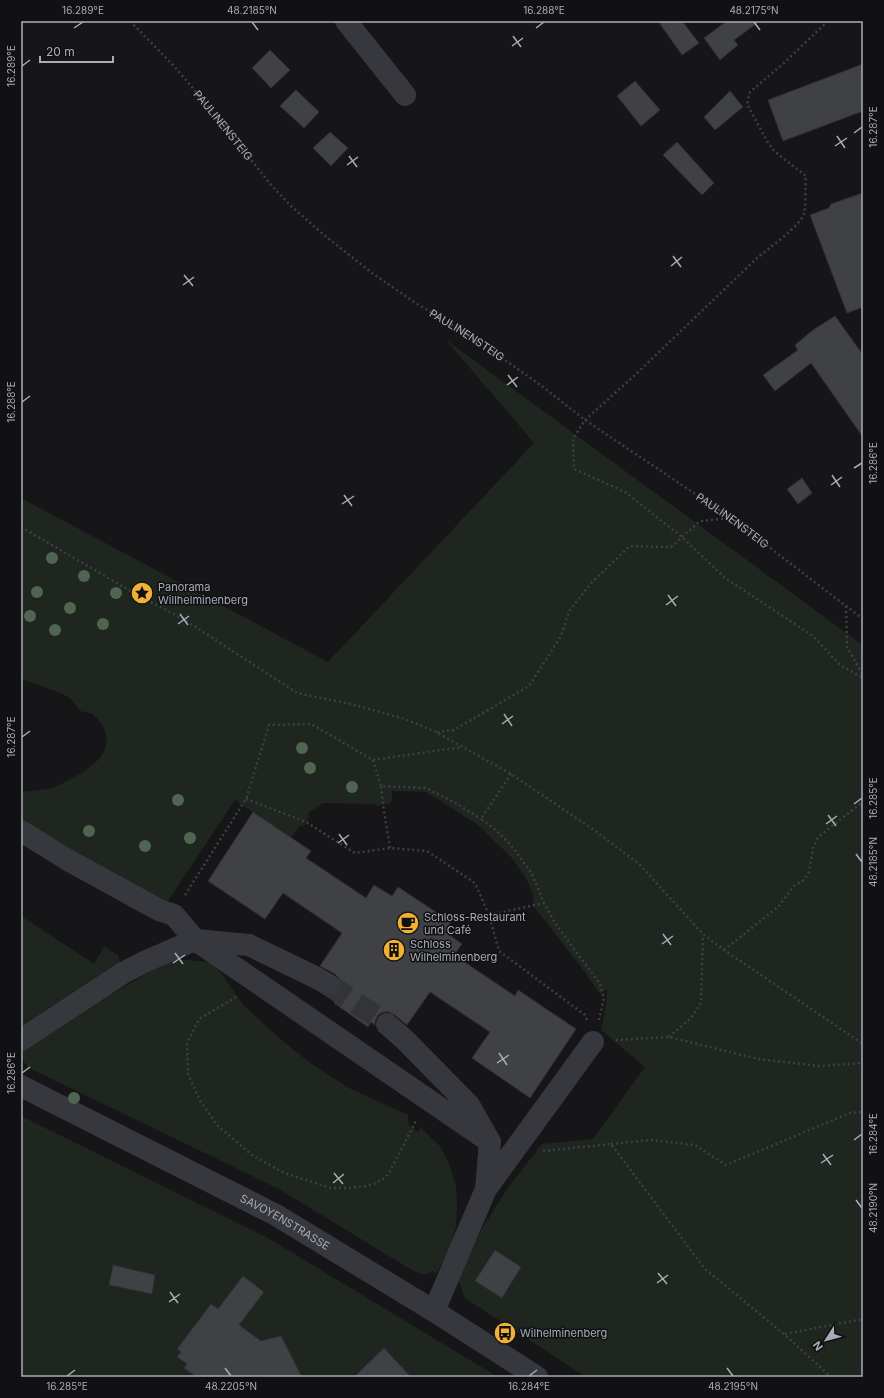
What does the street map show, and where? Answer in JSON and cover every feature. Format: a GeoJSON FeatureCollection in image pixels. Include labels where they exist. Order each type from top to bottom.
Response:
{"type":"FeatureCollection","features":[{"type":"Feature","properties":{"kind":"street"},"geometry":{"type":"LineString","coordinates":[[346,21],[404,95]]}},
{"type":"Feature","properties":{"kind":"street"},"geometry":{"type":"LineString","coordinates":[[21,831],[68,860],[159,910],[174,915],[195,940],[490,1142]]}},
{"type":"Feature","properties":{"kind":"street"},"geometry":{"type":"LineString","coordinates":[[21,1040],[123,973],[146,960],[195,940],[249,945],[329,985]]}},
{"type":"Feature","properties":{"kind":"street"},"geometry":{"type":"LineString","coordinates":[[387,1024],[404,1039],[469,1105],[490,1142],[486,1189]]}},
{"type":"Feature","properties":{"kind":"street"},"geometry":{"type":"LineString","coordinates":[[434,1311],[486,1189],[593,1042]]}},
{"type":"Feature","properties":{"kind":"street","name":"SAVOYENSTRASSE"},"geometry":{"type":"LineString","coordinates":[[21,1086],[276,1214],[434,1311],[537,1377]]}},
{"type":"Feature","properties":{"kind":"path","name":"PAULINENSTEIG"},"geometry":{"type":"LineString","coordinates":[[130,21],[174,66],[272,186],[291,206],[372,273],[417,304],[491,350],[543,387],[585,420],[731,518],[863,619]]}},
{"type":"Feature","properties":{"kind":"path"},"geometry":{"type":"LineString","coordinates":[[828,21],[784,63],[750,92],[747,104],[774,151],[806,176],[804,213],[798,223],[772,247],[756,258],[650,361],[585,420],[573,439],[574,469],[625,492],[682,537],[725,578],[813,636],[840,665],[863,678]]}},
{"type":"Feature","properties":{"kind":"path"},"geometry":{"type":"LineString","coordinates":[[436,732],[454,730],[530,686],[561,636],[569,611],[592,582],[630,546],[671,547],[700,521],[731,518]]}},
{"type":"Feature","properties":{"kind":"path"},"geometry":{"type":"LineString","coordinates":[[21,527],[139,596],[185,620],[297,693],[351,704],[405,719],[436,732],[511,774],[594,830],[639,864],[703,934],[724,950],[863,1044]]}},
{"type":"Feature","properties":{"kind":"path"},"geometry":{"type":"LineString","coordinates":[[846,606],[847,648],[863,675]]}},
{"type":"Feature","properties":{"kind":"path"},"geometry":{"type":"LineString","coordinates":[[174,915],[186,892],[246,799],[269,725],[311,724],[373,760],[463,747]]}},
{"type":"Feature","properties":{"kind":"path"},"geometry":{"type":"LineString","coordinates":[[373,760],[382,786],[383,805],[390,848]]}},
{"type":"Feature","properties":{"kind":"path"},"geometry":{"type":"LineString","coordinates":[[481,820],[511,774]]}},
{"type":"Feature","properties":{"kind":"path"},"geometry":{"type":"LineString","coordinates":[[382,786],[426,788],[454,802],[496,830],[511,845],[532,874],[544,903],[555,924],[600,984],[604,998],[593,1042]]}},
{"type":"Feature","properties":{"kind":"path"},"geometry":{"type":"LineString","coordinates":[[246,799],[306,822],[355,853],[390,848],[427,851],[475,883],[489,915],[499,951],[585,1015],[593,1042]]}},
{"type":"Feature","properties":{"kind":"path"},"geometry":{"type":"LineString","coordinates":[[724,950],[778,907],[794,886],[804,880],[809,872],[813,848],[818,838],[863,802]]}},
{"type":"Feature","properties":{"kind":"path"},"geometry":{"type":"LineString","coordinates":[[489,915],[544,903]]}},
{"type":"Feature","properties":{"kind":"path"},"geometry":{"type":"LineString","coordinates":[[668,1037],[691,1018],[701,1003],[703,934]]}},
{"type":"Feature","properties":{"kind":"path"},"geometry":{"type":"LineString","coordinates":[[259,983],[199,1019],[187,1043],[188,1074],[200,1101],[218,1126],[252,1155],[284,1173],[331,1188],[350,1188],[374,1184],[383,1179],[389,1173],[427,1099]]}},
{"type":"Feature","properties":{"kind":"path"},"geometry":{"type":"LineString","coordinates":[[593,1042],[668,1037],[758,1059],[820,1066],[863,1063]]}},
{"type":"Feature","properties":{"kind":"path"},"geometry":{"type":"LineString","coordinates":[[512,1154],[651,1140],[695,1145],[726,1165],[850,1113],[863,1112]]}},
{"type":"Feature","properties":{"kind":"path"},"geometry":{"type":"LineString","coordinates":[[611,1144],[705,1269],[784,1334],[830,1377]]}},
{"type":"Feature","properties":{"kind":"path"},"geometry":{"type":"LineString","coordinates":[[784,1334],[863,1320]]}},
{"type":"Feature","properties":{"kind":"shaded area"},"geometry":{"type":"Polygon","coordinates":[[[446,340],[863,645],[863,1377],[586,1377],[465,1298],[458,1280],[481,1230],[507,1189],[542,1144],[593,1139],[645,1067],[601,1030],[607,999],[607,989],[600,994],[584,971],[536,911],[533,900],[534,897],[526,878],[511,857],[478,825],[426,792],[392,791],[392,801],[388,804],[377,806],[374,804],[323,803],[308,813],[309,818],[303,826],[299,827],[291,838],[235,800],[168,901],[161,903],[21,822],[21,792],[52,788],[85,771],[92,766],[103,752],[106,744],[106,736],[102,724],[93,714],[80,711],[70,698],[61,693],[21,679],[21,498],[328,662],[534,443],[446,340]]]}},
{"type":"Feature","properties":{"kind":"shaded area"},"geometry":{"type":"Polygon","coordinates":[[[21,916],[94,964],[104,946],[119,956],[120,965],[21,1029],[21,916]]]}},
{"type":"Feature","properties":{"kind":"shaded area"},"geometry":{"type":"Polygon","coordinates":[[[173,959],[210,962],[222,974],[244,1006],[285,1043],[313,1065],[349,1088],[408,1115],[409,1125],[418,1132],[421,1128],[440,1146],[449,1164],[456,1186],[457,1202],[456,1227],[452,1245],[436,1274],[433,1271],[427,1274],[422,1274],[410,1269],[279,1189],[29,1068],[21,1058],[21,1051],[67,1019],[141,977],[160,961],[173,959]]]}},
{"type":"Feature","properties":{"kind":"shaded area"},"geometry":{"type":"Polygon","coordinates":[[[21,1116],[268,1238],[498,1377],[21,1377],[21,1116]]]}},
{"type":"Feature","properties":{"kind":"building"},"geometry":{"type":"Polygon","coordinates":[[[658,21],[682,21],[699,43],[682,55],[658,21]]]}},
{"type":"Feature","properties":{"kind":"building"},"geometry":{"type":"Polygon","coordinates":[[[727,21],[760,21],[734,40],[738,45],[720,60],[704,38],[727,21]]]}},
{"type":"Feature","properties":{"kind":"building"},"geometry":{"type":"Polygon","coordinates":[[[270,50],[290,70],[271,88],[252,68],[270,50]]]}},
{"type":"Feature","properties":{"kind":"building"},"geometry":{"type":"Polygon","coordinates":[[[863,64],[863,111],[783,141],[768,100],[863,64]]]}},
{"type":"Feature","properties":{"kind":"building"},"geometry":{"type":"Polygon","coordinates":[[[635,81],[660,110],[641,126],[617,96],[635,81]]]}},
{"type":"Feature","properties":{"kind":"building"},"geometry":{"type":"Polygon","coordinates":[[[296,90],[319,112],[304,128],[280,106],[296,90]]]}},
{"type":"Feature","properties":{"kind":"building"},"geometry":{"type":"Polygon","coordinates":[[[730,91],[743,107],[715,130],[704,117],[730,91]]]}},
{"type":"Feature","properties":{"kind":"building"},"geometry":{"type":"Polygon","coordinates":[[[330,132],[348,148],[331,166],[313,148],[330,132]]]}},
{"type":"Feature","properties":{"kind":"building"},"geometry":{"type":"Polygon","coordinates":[[[677,142],[714,183],[702,195],[663,155],[677,142]]]}},
{"type":"Feature","properties":{"kind":"building"},"geometry":{"type":"Polygon","coordinates":[[[863,193],[863,307],[847,313],[810,215],[829,208],[831,204],[863,193]]]}},
{"type":"Feature","properties":{"kind":"building"},"geometry":{"type":"Polygon","coordinates":[[[835,316],[863,355],[863,437],[811,363],[775,391],[763,375],[798,350],[795,345],[813,330],[835,316]]]}},
{"type":"Feature","properties":{"kind":"building"},"geometry":{"type":"Polygon","coordinates":[[[802,478],[812,493],[798,504],[787,489],[802,478]]]}},
{"type":"Feature","properties":{"kind":"building","name":"Schloss Wilhelminenberg"},"geometry":{"type":"Polygon","coordinates":[[[253,812],[311,851],[306,858],[366,898],[374,885],[392,896],[398,887],[451,922],[445,932],[462,944],[454,955],[515,996],[518,990],[576,1029],[530,1098],[472,1058],[490,1032],[430,992],[407,1025],[395,1015],[389,1012],[383,1012],[378,1015],[375,1025],[371,1022],[368,1027],[334,1003],[337,999],[332,997],[336,996],[340,991],[340,979],[335,974],[320,966],[342,933],[283,893],[265,919],[208,881],[253,812]]]}},
{"type":"Feature","properties":{"kind":"building"},"geometry":{"type":"Polygon","coordinates":[[[495,1250],[521,1267],[502,1298],[475,1281],[495,1250]]]}},
{"type":"Feature","properties":{"kind":"building"},"geometry":{"type":"Polygon","coordinates":[[[113,1265],[155,1275],[152,1294],[109,1285],[113,1265]]]}},
{"type":"Feature","properties":{"kind":"building"},"geometry":{"type":"Polygon","coordinates":[[[243,1276],[264,1292],[239,1325],[261,1341],[281,1336],[302,1377],[196,1377],[184,1368],[187,1364],[177,1357],[181,1352],[177,1349],[211,1304],[218,1309],[243,1276]]]}},
{"type":"Feature","properties":{"kind":"building"},"geometry":{"type":"Polygon","coordinates":[[[384,1348],[411,1377],[354,1377],[384,1348]]]}},
{"type":"Feature","properties":{"kind":"tunnel"},"geometry":{"type":"LineString","coordinates":[[329,985],[387,1024]]}},
{"type":"Feature","properties":{"kind":"place","name":"Panorama Willhelminenberg"},"geometry":{"type":"Point","coordinates":[142,593]}},
{"type":"Feature","properties":{"kind":"place","name":"Schloss-Restaurant und Café"},"geometry":{"type":"Point","coordinates":[408,923]}},
{"type":"Feature","properties":{"kind":"place","name":"Schloss Wilhelminenberg"},"geometry":{"type":"Point","coordinates":[394,950]}},
{"type":"Feature","properties":{"kind":"place","name":"Wilhelminenberg"},"geometry":{"type":"Point","coordinates":[505,1333]}}]}
